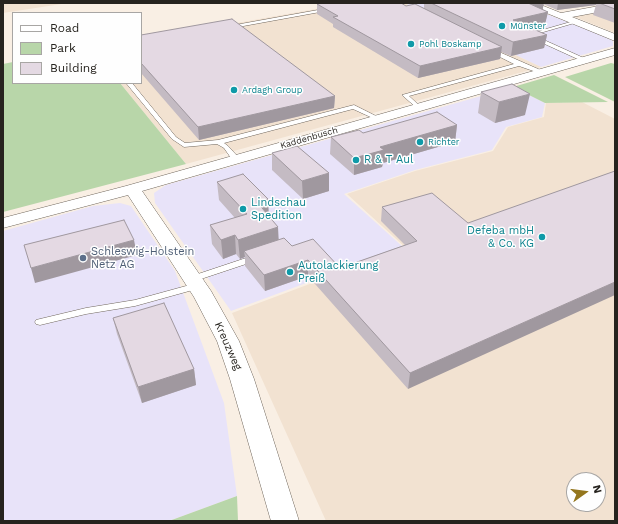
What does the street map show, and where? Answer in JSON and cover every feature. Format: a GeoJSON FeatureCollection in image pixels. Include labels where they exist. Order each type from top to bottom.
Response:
{"type":"FeatureCollection","features":[{"type":"Feature","properties":{"kind":"street"},"geometry":{"type":"LineString","coordinates":[[527,3],[615,38]]}},
{"type":"Feature","properties":{"kind":"street"},"geometry":{"type":"LineString","coordinates":[[561,16],[615,6]]}},
{"type":"Feature","properties":{"kind":"street","name":"Kaddenbusch"},"geometry":{"type":"LineString","coordinates":[[3,223],[419,108],[615,51]]}},
{"type":"Feature","properties":{"kind":"street","name":"Kreuzweg"},"geometry":{"type":"LineString","coordinates":[[132,188],[195,283],[228,341],[242,379],[285,521]]}},
{"type":"Feature","properties":{"kind":"lane"},"geometry":{"type":"LineString","coordinates":[[218,28],[335,8]]}},
{"type":"Feature","properties":{"kind":"lane"},"geometry":{"type":"LineString","coordinates":[[576,22],[528,35],[584,60]]}},
{"type":"Feature","properties":{"kind":"lane"},"geometry":{"type":"LineString","coordinates":[[487,48],[519,64],[542,72]]}},
{"type":"Feature","properties":{"kind":"lane"},"geometry":{"type":"LineString","coordinates":[[419,108],[405,95],[519,64]]}},
{"type":"Feature","properties":{"kind":"lane"},"geometry":{"type":"LineString","coordinates":[[131,84],[174,138],[184,145],[218,142],[354,107],[378,119]]}},
{"type":"Feature","properties":{"kind":"lane"},"geometry":{"type":"LineString","coordinates":[[218,142],[226,147],[236,159]]}},
{"type":"Feature","properties":{"kind":"lane"},"geometry":{"type":"LineString","coordinates":[[40,322],[86,311],[135,303],[195,283],[267,254]]}},
{"type":"Feature","properties":{"kind":"shaded area"},"geometry":{"type":"Polygon","coordinates":[[[3,3],[68,3],[3,13],[3,3]]]}},
{"type":"Feature","properties":{"kind":"shaded area"},"geometry":{"type":"Polygon","coordinates":[[[350,3],[404,3],[541,67],[186,164],[121,84],[142,84],[142,40],[350,3]]]}},
{"type":"Feature","properties":{"kind":"shaded area"},"geometry":{"type":"Polygon","coordinates":[[[404,3],[517,3],[605,36],[613,41],[613,46],[541,67],[404,3]]]}},
{"type":"Feature","properties":{"kind":"shaded area"},"geometry":{"type":"Polygon","coordinates":[[[615,9],[615,33],[573,16],[615,9]]]}},
{"type":"Feature","properties":{"kind":"shaded area"},"geometry":{"type":"Polygon","coordinates":[[[513,87],[545,103],[542,117],[506,127],[492,150],[415,170],[344,194],[403,247],[231,311],[155,203],[154,193],[166,185],[513,87]]]}},
{"type":"Feature","properties":{"kind":"shaded area"},"geometry":{"type":"Polygon","coordinates":[[[582,102],[615,119],[615,521],[326,521],[232,313],[406,248],[347,194],[415,171],[493,151],[508,127],[544,117],[546,103],[582,102]]]}},
{"type":"Feature","properties":{"kind":"shaded area"},"geometry":{"type":"Polygon","coordinates":[[[120,203],[131,206],[175,271],[224,403],[237,496],[169,521],[3,521],[3,231],[93,206],[120,203]]]}},
{"type":"Feature","properties":{"kind":"green space"},"geometry":{"type":"Polygon","coordinates":[[[12,62],[12,84],[121,84],[186,164],[3,212],[3,64],[12,62]]]}},
{"type":"Feature","properties":{"kind":"green space"},"geometry":{"type":"Polygon","coordinates":[[[611,63],[615,64],[615,102],[565,77],[611,63]]]}},
{"type":"Feature","properties":{"kind":"green space"},"geometry":{"type":"Polygon","coordinates":[[[554,75],[608,102],[545,103],[513,87],[554,75]]]}},
{"type":"Feature","properties":{"kind":"green space"},"geometry":{"type":"Polygon","coordinates":[[[237,496],[238,521],[169,521],[237,496]]]}},
{"type":"Feature","properties":{"kind":"building","name":"Pohl Boskamp"},"geometry":{"type":"Polygon","coordinates":[[[401,3],[406,6],[415,4],[502,47],[420,66],[333,17],[338,16],[317,4],[401,3]]]}},
{"type":"Feature","properties":{"kind":"building","name":"Münster"},"geometry":{"type":"Polygon","coordinates":[[[431,3],[528,3],[548,12],[513,20],[547,35],[513,42],[431,3]]]}},
{"type":"Feature","properties":{"kind":"building"},"geometry":{"type":"Polygon","coordinates":[[[599,3],[615,3],[615,9],[599,3]]]}},
{"type":"Feature","properties":{"kind":"building","name":"Ardagh Group"},"geometry":{"type":"Polygon","coordinates":[[[232,19],[335,96],[198,127],[142,64],[142,35],[232,19]]]}},
{"type":"Feature","properties":{"kind":"building"},"geometry":{"type":"Polygon","coordinates":[[[512,84],[530,94],[499,102],[481,92],[512,84]]]}},
{"type":"Feature","properties":{"kind":"building"},"geometry":{"type":"Polygon","coordinates":[[[437,112],[457,125],[380,147],[384,150],[354,158],[331,137],[359,130],[363,133],[437,112]]]}},
{"type":"Feature","properties":{"kind":"building"},"geometry":{"type":"Polygon","coordinates":[[[297,146],[329,173],[302,181],[272,153],[297,146]]]}},
{"type":"Feature","properties":{"kind":"building","name":"Defeba mbH & Co. KG"},"geometry":{"type":"Polygon","coordinates":[[[615,171],[615,282],[410,373],[308,260],[264,275],[244,251],[284,238],[292,246],[313,239],[340,268],[417,241],[382,207],[432,193],[468,223],[615,171]]]}},
{"type":"Feature","properties":{"kind":"building"},"geometry":{"type":"Polygon","coordinates":[[[243,174],[268,199],[257,202],[278,227],[238,240],[235,235],[221,240],[210,225],[247,214],[217,182],[243,174]]]}},
{"type":"Feature","properties":{"kind":"building"},"geometry":{"type":"Polygon","coordinates":[[[124,220],[134,240],[31,268],[24,245],[124,220]]]}},
{"type":"Feature","properties":{"kind":"building"},"geometry":{"type":"Polygon","coordinates":[[[164,303],[194,369],[138,387],[113,318],[164,303]]]}},
{"type":"Feature","properties":{"kind":"place","name":"Münster"},"geometry":{"type":"Point","coordinates":[502,26]}},
{"type":"Feature","properties":{"kind":"place","name":"Pohl Boskamp"},"geometry":{"type":"Point","coordinates":[411,44]}},
{"type":"Feature","properties":{"kind":"place","name":"Ardagh Group"},"geometry":{"type":"Point","coordinates":[234,90]}},
{"type":"Feature","properties":{"kind":"place","name":"Richter"},"geometry":{"type":"Point","coordinates":[420,142]}},
{"type":"Feature","properties":{"kind":"place","name":"R & T Aul"},"geometry":{"type":"Point","coordinates":[356,160]}},
{"type":"Feature","properties":{"kind":"place","name":"Lindschau Spedition"},"geometry":{"type":"Point","coordinates":[243,209]}},
{"type":"Feature","properties":{"kind":"place","name":"Defeba mbH & Co. KG"},"geometry":{"type":"Point","coordinates":[542,237]}},
{"type":"Feature","properties":{"kind":"place","name":"Schleswig-Holstein Netz AG"},"geometry":{"type":"Point","coordinates":[83,258]}},
{"type":"Feature","properties":{"kind":"place","name":"Autolackierung Preiß"},"geometry":{"type":"Point","coordinates":[290,272]}}]}
